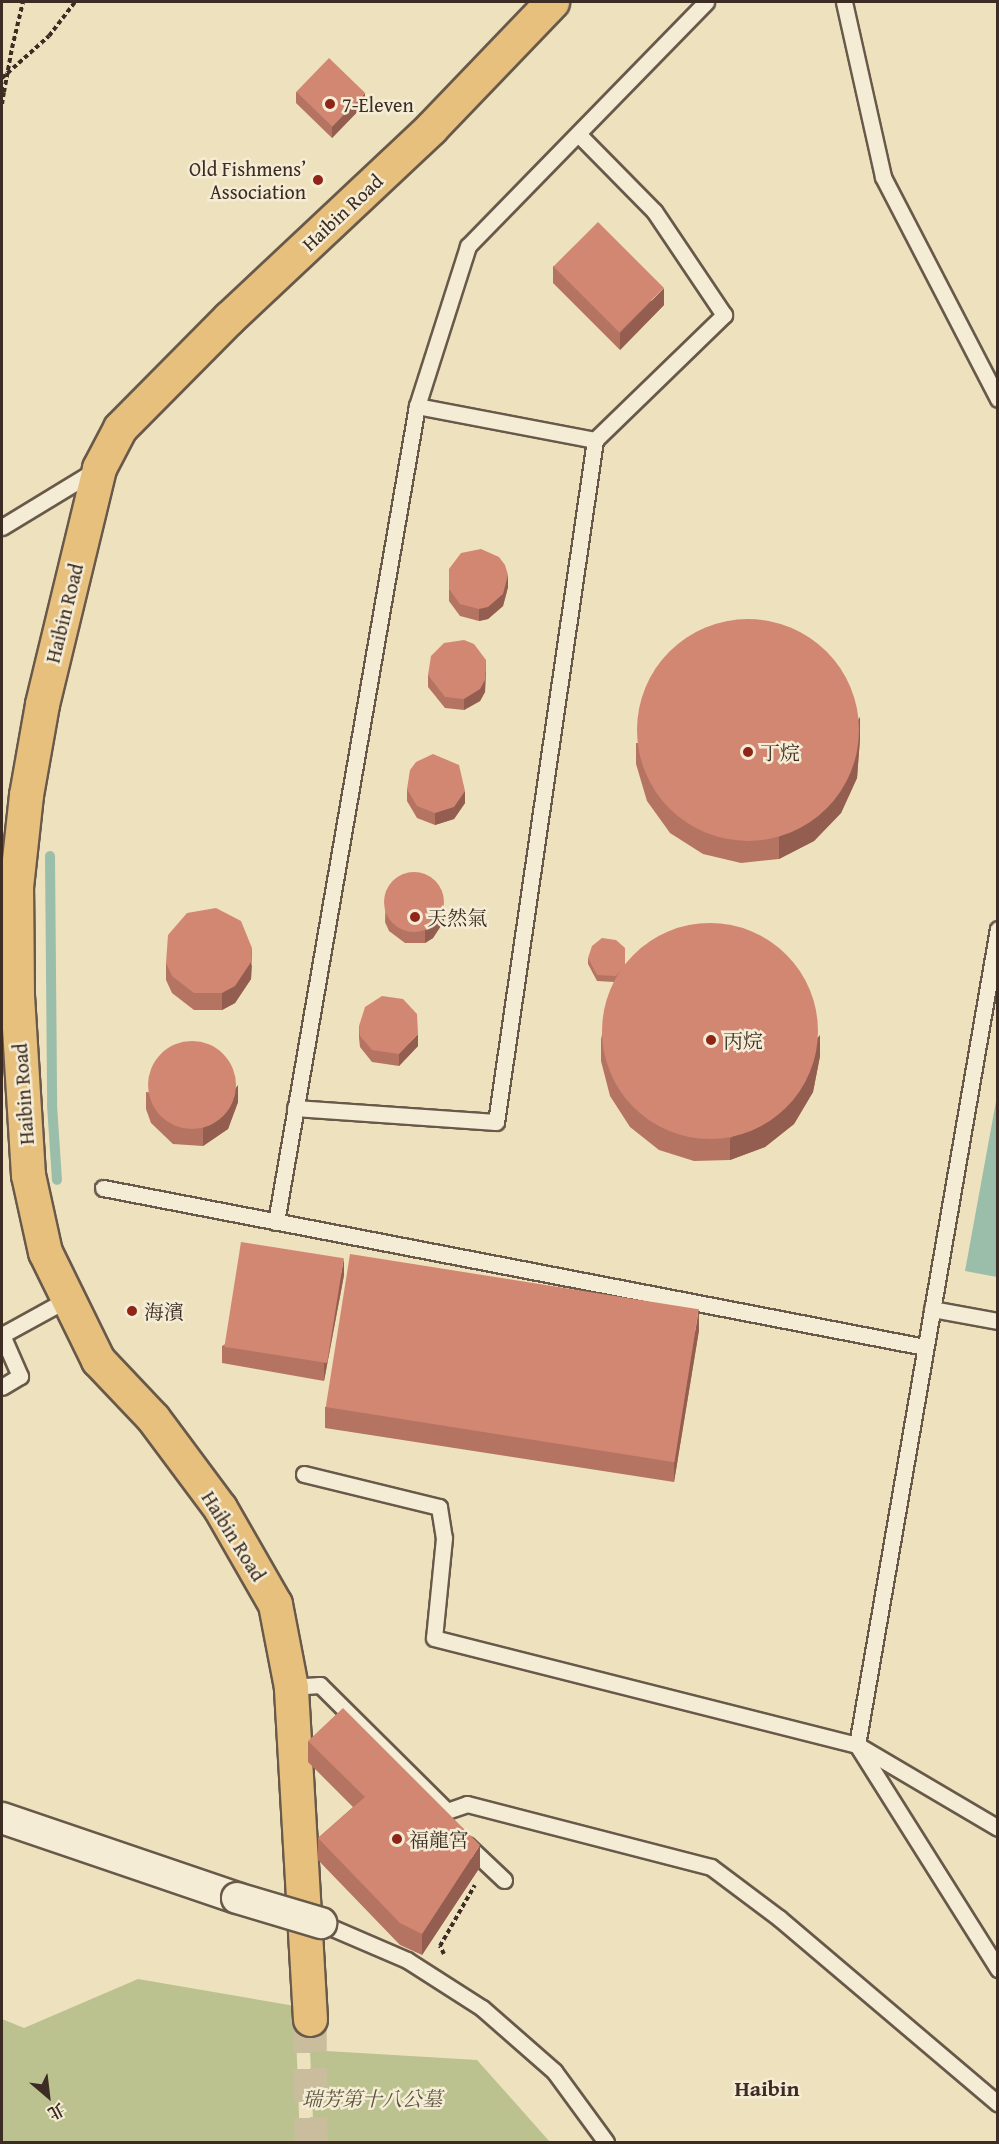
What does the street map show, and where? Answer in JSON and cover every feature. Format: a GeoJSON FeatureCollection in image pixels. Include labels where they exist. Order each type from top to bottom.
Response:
{"type":"FeatureCollection","features":[{"type":"Feature","properties":{"kind":"main road","name":"Haibin Road"},"geometry":{"type":"LineString","coordinates":[[310,2019],[291,1688],[275,1604],[231,1527],[153,1418],[98,1360],[66,1300],[45,1252],[28,1175],[17,996],[16,888],[42,704],[99,468],[120,428],[230,318],[431,128],[552,2]]}},
{"type":"Feature","properties":{"kind":"street"},"geometry":{"type":"LineString","coordinates":[[2,1818],[237,1899],[321,1923]]}},
{"type":"Feature","properties":{"kind":"lane"},"geometry":{"type":"LineString","coordinates":[[276,1222],[417,405],[468,246],[706,2]]}},
{"type":"Feature","properties":{"kind":"lane"},"geometry":{"type":"LineString","coordinates":[[844,2],[882,177],[998,399]]}},
{"type":"Feature","properties":{"kind":"lane"},"geometry":{"type":"LineString","coordinates":[[296,1108],[496,1122],[595,440],[724,315],[654,211],[578,134]]}},
{"type":"Feature","properties":{"kind":"lane"},"geometry":{"type":"LineString","coordinates":[[417,405],[595,440]]}},
{"type":"Feature","properties":{"kind":"lane"},"geometry":{"type":"LineString","coordinates":[[2,527],[99,468]]}},
{"type":"Feature","properties":{"kind":"lane"},"geometry":{"type":"LineString","coordinates":[[998,929],[857,1745],[998,1969]]}},
{"type":"Feature","properties":{"kind":"lane"},"geometry":{"type":"LineString","coordinates":[[103,1188],[926,1347]]}},
{"type":"Feature","properties":{"kind":"lane"},"geometry":{"type":"LineString","coordinates":[[2,1387],[20,1376],[2,1335],[66,1300]]}},
{"type":"Feature","properties":{"kind":"lane"},"geometry":{"type":"LineString","coordinates":[[932,1310],[998,1321]]}},
{"type":"Feature","properties":{"kind":"lane"},"geometry":{"type":"LineString","coordinates":[[304,1474],[439,1508],[444,1538],[434,1638],[857,1745],[998,1828]]}},
{"type":"Feature","properties":{"kind":"lane"},"geometry":{"type":"LineString","coordinates":[[291,1688],[320,1685],[450,1823],[488,1867],[504,1880]]}},
{"type":"Feature","properties":{"kind":"lane"},"geometry":{"type":"LineString","coordinates":[[450,1823],[467,1804],[711,1867],[779,1918],[998,2104]]}},
{"type":"Feature","properties":{"kind":"lane"},"geometry":{"type":"LineString","coordinates":[[321,1923],[407,1960],[482,2008],[554,2071],[606,2142]]}},
{"type":"Feature","properties":{"kind":"path"},"geometry":{"type":"LineString","coordinates":[[2,104],[22,2]]}},
{"type":"Feature","properties":{"kind":"path"},"geometry":{"type":"LineString","coordinates":[[2,78],[49,36],[75,2]]}},
{"type":"Feature","properties":{"kind":"path"},"geometry":{"type":"LineString","coordinates":[[458,1994],[462,1988],[440,1946],[460,1904],[488,1867]]}},
{"type":"Feature","properties":{"kind":"green space"},"geometry":{"type":"Polygon","coordinates":[[[138,1979],[295,2006],[300,2142],[2,2142],[2,2019],[24,2028],[138,1979]]]}},
{"type":"Feature","properties":{"kind":"green space","name":"瑞芳第十八公墓"},"geometry":{"type":"Polygon","coordinates":[[[310,2050],[477,2060],[550,2142],[314,2142],[310,2050]]]}},
{"type":"Feature","properties":{"kind":"shaded area"},"geometry":{"type":"Polygon","coordinates":[[[997,1096],[998,1277],[965,1271],[997,1096]]]}},
{"type":"Feature","properties":{"kind":"building","name":"7-Eleven"},"geometry":{"type":"Polygon","coordinates":[[[329,58],[365,93],[332,127],[296,92],[329,58]]]}},
{"type":"Feature","properties":{"kind":"building"},"geometry":{"type":"Polygon","coordinates":[[[598,222],[664,288],[619,332],[553,267],[598,222]]]}},
{"type":"Feature","properties":{"kind":"building"},"geometry":{"type":"Polygon","coordinates":[[[481,549],[499,557],[508,575],[503,594],[488,607],[479,609],[460,604],[449,589],[449,569],[461,553],[481,549]]]}},
{"type":"Feature","properties":{"kind":"building","name":"丁烷"},"geometry":{"type":"Polygon","coordinates":[[[748,619],[770,621],[800,632],[818,644],[834,660],[846,678],[854,698],[859,730],[857,752],[846,782],[834,800],[818,816],[800,828],[780,836],[748,841],[726,839],[696,828],[678,816],[662,800],[650,782],[642,762],[637,730],[639,708],[650,678],[662,660],[678,644],[696,632],[716,624],[748,619]]]}},
{"type":"Feature","properties":{"kind":"building"},"geometry":{"type":"Polygon","coordinates":[[[464,640],[474,644],[486,660],[485,680],[480,689],[464,699],[445,697],[428,675],[431,656],[444,643],[464,640]]]}},
{"type":"Feature","properties":{"kind":"building"},"geometry":{"type":"Polygon","coordinates":[[[433,754],[459,765],[465,791],[454,807],[435,813],[417,806],[407,789],[410,770],[416,762],[433,754]]]}},
{"type":"Feature","properties":{"kind":"building","name":"天然氣"},"geometry":{"type":"Polygon","coordinates":[[[414,872],[431,877],[439,885],[444,902],[439,919],[431,927],[414,932],[397,927],[389,919],[384,902],[389,885],[397,877],[414,872]]]}},
{"type":"Feature","properties":{"kind":"building"},"geometry":{"type":"Polygon","coordinates":[[[216,908],[241,921],[252,948],[251,962],[235,986],[222,993],[194,993],[172,976],[166,963],[168,935],[187,913],[216,908]]]}},
{"type":"Feature","properties":{"kind":"building","name":"丙烷"},"geometry":{"type":"Polygon","coordinates":[[[699,923],[721,923],[741,927],[761,935],[787,954],[806,980],[814,1000],[818,1031],[814,1062],[806,1082],[787,1108],[761,1127],[741,1135],[721,1139],[699,1139],[679,1135],[659,1127],[641,1115],[626,1100],[614,1082],[606,1062],[602,1042],[602,1020],[606,1000],[614,980],[626,962],[641,947],[659,935],[679,927],[699,923]]]}},
{"type":"Feature","properties":{"kind":"building"},"geometry":{"type":"Polygon","coordinates":[[[602,938],[616,940],[625,948],[625,965],[616,976],[597,975],[588,958],[592,946],[602,938]]]}},
{"type":"Feature","properties":{"kind":"building"},"geometry":{"type":"Polygon","coordinates":[[[382,996],[403,999],[417,1014],[418,1034],[399,1054],[372,1050],[360,1036],[359,1026],[365,1007],[382,996]]]}},
{"type":"Feature","properties":{"kind":"building"},"geometry":{"type":"Polygon","coordinates":[[[183,1041],[201,1041],[217,1048],[229,1060],[236,1076],[236,1094],[229,1110],[217,1122],[201,1129],[183,1129],[167,1122],[155,1110],[148,1094],[148,1076],[155,1060],[167,1048],[183,1041]]]}},
{"type":"Feature","properties":{"kind":"building"},"geometry":{"type":"Polygon","coordinates":[[[241,1242],[344,1258],[327,1363],[224,1347],[241,1242]]]}},
{"type":"Feature","properties":{"kind":"building"},"geometry":{"type":"Polygon","coordinates":[[[350,1254],[699,1309],[674,1462],[326,1407],[350,1254]]]}},
{"type":"Feature","properties":{"kind":"building","name":"福龍宮"},"geometry":{"type":"Polygon","coordinates":[[[343,1708],[480,1845],[422,1934],[400,1923],[318,1838],[365,1797],[308,1741],[343,1708]]]}},
{"type":"Feature","properties":{"kind":"waterway"},"geometry":{"type":"LineString","coordinates":[[50,856],[52,1105],[57,1180]]}},
{"type":"Feature","properties":{"kind":"tunnel"},"geometry":{"type":"LineString","coordinates":[[310,2019],[311,2142]]}},
{"type":"Feature","properties":{"kind":"place","name":"7-Eleven"},"geometry":{"type":"Point","coordinates":[330,104]}},
{"type":"Feature","properties":{"kind":"place","name":"Old Fishmens’ Association"},"geometry":{"type":"Point","coordinates":[318,180]}},
{"type":"Feature","properties":{"kind":"place","name":"丁烷"},"geometry":{"type":"Point","coordinates":[748,752]}},
{"type":"Feature","properties":{"kind":"place","name":"天然氣"},"geometry":{"type":"Point","coordinates":[415,917]}},
{"type":"Feature","properties":{"kind":"place","name":"丙烷"},"geometry":{"type":"Point","coordinates":[711,1040]}},
{"type":"Feature","properties":{"kind":"place","name":"海濱"},"geometry":{"type":"Point","coordinates":[132,1311]}},
{"type":"Feature","properties":{"kind":"place","name":"福龍宮"},"geometry":{"type":"Point","coordinates":[397,1839]}},
{"type":"Feature","properties":{"kind":"district","name":"Haibin"},"geometry":{"type":"Point","coordinates":[767,2089]}}]}
